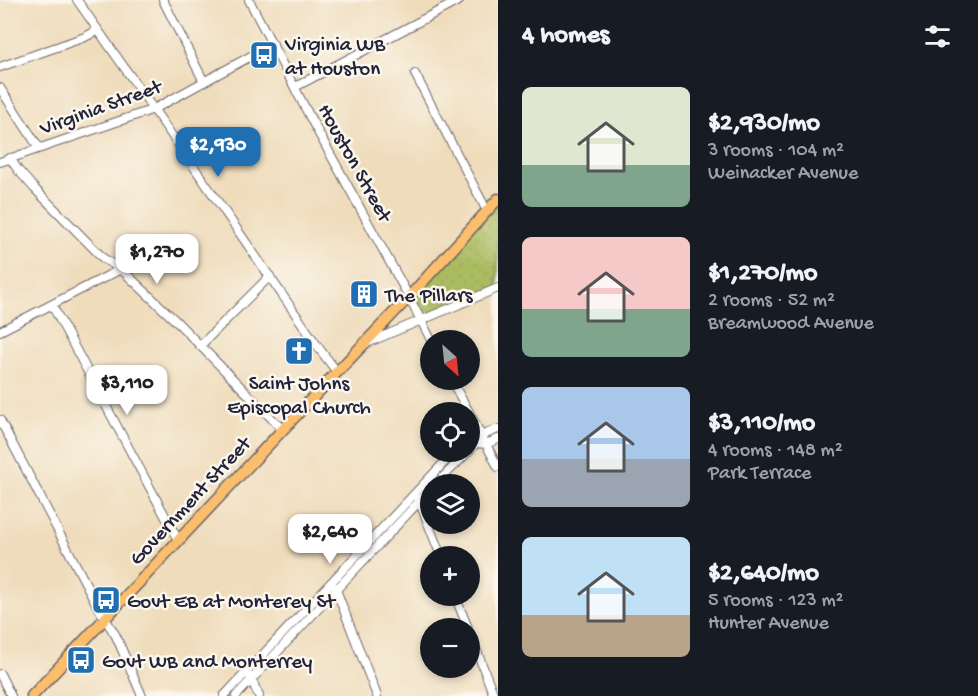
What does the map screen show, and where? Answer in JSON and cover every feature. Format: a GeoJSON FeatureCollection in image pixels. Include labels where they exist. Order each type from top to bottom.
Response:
{"type":"FeatureCollection","features":[{"type":"Feature","properties":{"kind":"main road","name":"Government Street"},"geometry":{"type":"LineString","coordinates":[[32,696],[364,345],[498,199]]}},
{"type":"Feature","properties":{"kind":"street"},"geometry":{"type":"LineString","coordinates":[[77,0],[337,372]]}},
{"type":"Feature","properties":{"kind":"street"},"geometry":{"type":"LineString","coordinates":[[163,0],[204,82]]}},
{"type":"Feature","properties":{"kind":"street","name":"Houston Street"},"geometry":{"type":"LineString","coordinates":[[249,0],[425,330]]}},
{"type":"Feature","properties":{"kind":"street"},"geometry":{"type":"LineString","coordinates":[[295,87],[460,0]]}},
{"type":"Feature","properties":{"kind":"street"},"geometry":{"type":"LineString","coordinates":[[0,67],[85,37],[98,30]]}},
{"type":"Feature","properties":{"kind":"street","name":"Virginia Street"},"geometry":{"type":"LineString","coordinates":[[0,162],[154,109],[273,44]]}},
{"type":"Feature","properties":{"kind":"street"},"geometry":{"type":"LineString","coordinates":[[415,74],[487,211]]}},
{"type":"Feature","properties":{"kind":"street"},"geometry":{"type":"LineString","coordinates":[[0,88],[39,148]]}},
{"type":"Feature","properties":{"kind":"street"},"geometry":{"type":"LineString","coordinates":[[10,158],[34,188],[104,259],[120,269],[283,429]]}},
{"type":"Feature","properties":{"kind":"street"},"geometry":{"type":"LineString","coordinates":[[0,332],[120,269]]}},
{"type":"Feature","properties":{"kind":"street"},"geometry":{"type":"LineString","coordinates":[[200,346],[270,276]]}},
{"type":"Feature","properties":{"kind":"street"},"geometry":{"type":"LineString","coordinates":[[364,345],[498,288]]}},
{"type":"Feature","properties":{"kind":"street"},"geometry":{"type":"LineString","coordinates":[[52,304],[178,540]]}},
{"type":"Feature","properties":{"kind":"street"},"geometry":{"type":"LineString","coordinates":[[0,420],[99,609],[116,636],[142,696]]}},
{"type":"Feature","properties":{"kind":"street"},"geometry":{"type":"LineString","coordinates":[[480,441],[498,429]]}},
{"type":"Feature","properties":{"kind":"street"},"geometry":{"type":"LineString","coordinates":[[480,434],[498,467]]}},
{"type":"Feature","properties":{"kind":"street"},"geometry":{"type":"LineString","coordinates":[[480,439],[498,439]]}},
{"type":"Feature","properties":{"kind":"street"},"geometry":{"type":"LineString","coordinates":[[224,696],[249,676],[417,497],[446,462]]}},
{"type":"Feature","properties":{"kind":"street"},"geometry":{"type":"LineString","coordinates":[[446,474],[458,462]]}},
{"type":"Feature","properties":{"kind":"street"},"geometry":{"type":"LineString","coordinates":[[417,497],[437,546]]}},
{"type":"Feature","properties":{"kind":"street"},"geometry":{"type":"LineString","coordinates":[[334,586],[377,696]]}},
{"type":"Feature","properties":{"kind":"street"},"geometry":{"type":"LineString","coordinates":[[480,659],[494,696]]}},
{"type":"Feature","properties":{"kind":"street"},"geometry":{"type":"LineString","coordinates":[[0,674],[11,696]]}},
{"type":"Feature","properties":{"kind":"street"},"geometry":{"type":"LineString","coordinates":[[236,696],[249,676]]}},
{"type":"Feature","properties":{"kind":"street"},"geometry":{"type":"LineString","coordinates":[[249,676],[259,696]]}},
{"type":"Feature","properties":{"kind":"green space"},"geometry":{"type":"Polygon","coordinates":[[[498,199],[498,288],[420,321],[409,297],[498,199]]]}},
{"type":"Feature","properties":{"kind":"place","name":"Virginia WB at Houston"},"geometry":{"type":"Point","coordinates":[264,55]}},
{"type":"Feature","properties":{"kind":"place","name":"The Pillars"},"geometry":{"type":"Point","coordinates":[364,294]}},
{"type":"Feature","properties":{"kind":"place","name":"Saint Johns Episcopal Church"},"geometry":{"type":"Point","coordinates":[299,351]}},
{"type":"Feature","properties":{"kind":"place","name":"Govt EB at Monterey St"},"geometry":{"type":"Point","coordinates":[106,600]}},
{"type":"Feature","properties":{"kind":"place","name":"Govt WB and Monterrey"},"geometry":{"type":"Point","coordinates":[81,660]}}]}
